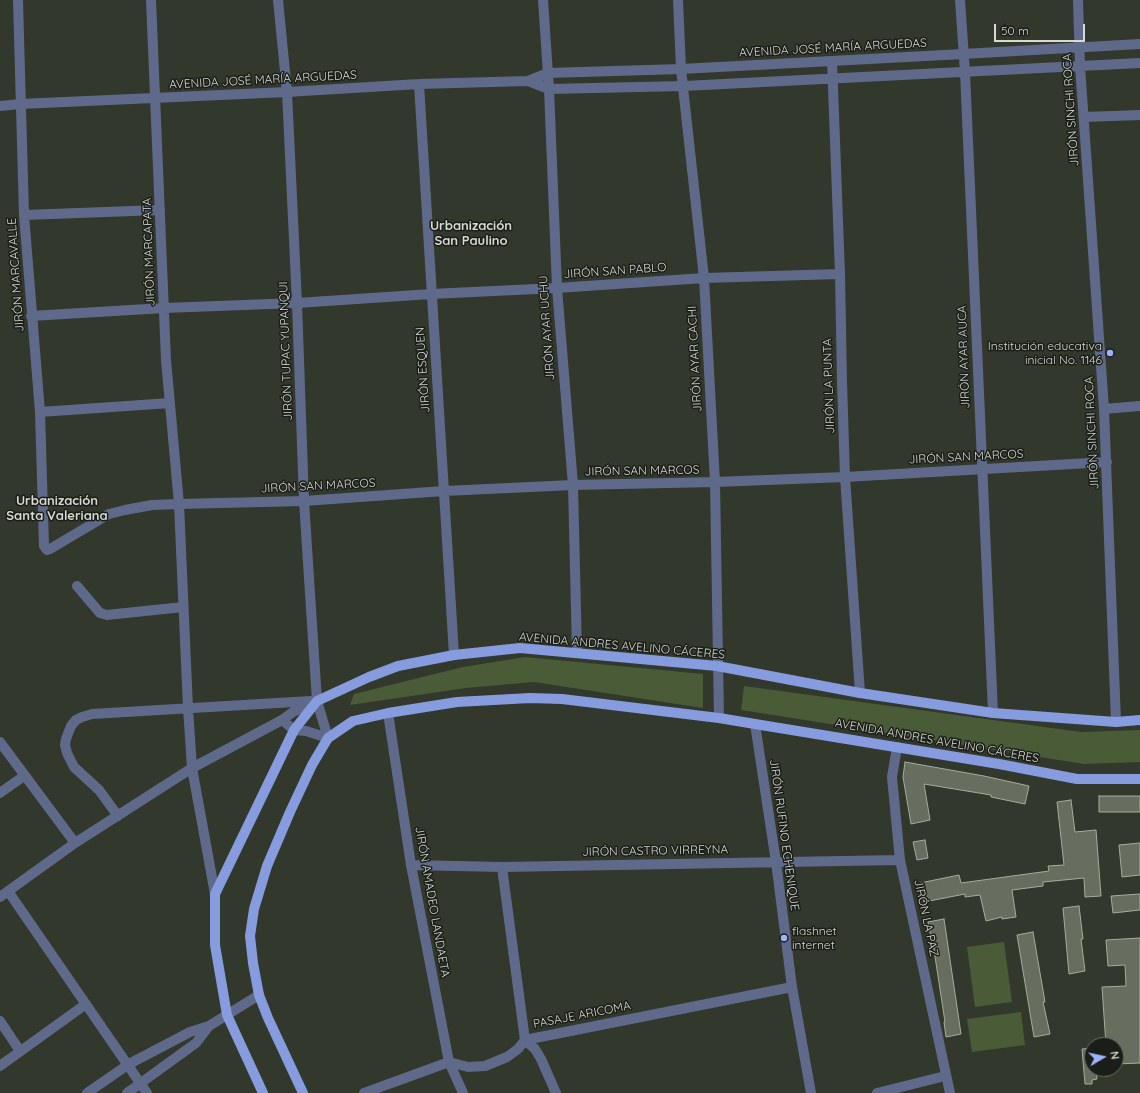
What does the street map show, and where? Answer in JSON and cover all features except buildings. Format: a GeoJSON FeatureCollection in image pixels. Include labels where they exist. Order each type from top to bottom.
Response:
{"type":"FeatureCollection","features":[{"type":"Feature","properties":{"kind":"main road","name":"AVENIDA ANDRES AVELINO CÁCERES"},"geometry":{"type":"LineString","coordinates":[[263,1093],[227,1015],[215,945],[216,894],[294,730],[318,700],[369,677],[398,666],[454,655],[520,648],[717,666],[860,693],[993,713],[1116,722],[1140,720]]}},
{"type":"Feature","properties":{"kind":"main road","name":"AVENIDA ANDRES AVELINO CÁCERES"},"geometry":{"type":"LineString","coordinates":[[303,1093],[268,1018],[259,995],[250,936],[254,909],[267,866],[312,765],[328,738],[353,721],[388,713],[457,702],[530,698],[562,699],[719,718],[897,747],[1077,779],[1140,779]]}},
{"type":"Feature","properties":{"kind":"street","name":"JIRÓN MARCAVALLE"},"geometry":{"type":"LineString","coordinates":[[18,0],[24,215],[40,412],[45,548]]}},
{"type":"Feature","properties":{"kind":"street","name":"JIRÓN MARCAPATA"},"geometry":{"type":"LineString","coordinates":[[151,0],[164,308],[170,403],[179,504],[192,768],[216,894]]}},
{"type":"Feature","properties":{"kind":"street","name":"JIRÓN TUPAC YUPANQUI"},"geometry":{"type":"LineString","coordinates":[[278,0],[287,92],[297,303],[304,501],[318,700],[328,738]]}},
{"type":"Feature","properties":{"kind":"street","name":"JIRÓN AYAR UCHU"},"geometry":{"type":"LineString","coordinates":[[543,0],[549,89],[557,288],[573,485],[577,653]]}},
{"type":"Feature","properties":{"kind":"street","name":"JIRÓN AYAR CACHI"},"geometry":{"type":"LineString","coordinates":[[678,0],[681,68],[704,278],[715,482],[719,718]]}},
{"type":"Feature","properties":{"kind":"street","name":"JIRÓN AYAR AUCA"},"geometry":{"type":"LineString","coordinates":[[960,0],[965,72],[993,713]]}},
{"type":"Feature","properties":{"kind":"street","name":"JIRÓN SINCHI ROCA"},"geometry":{"type":"LineString","coordinates":[[1078,0],[1080,66],[1107,462],[1116,722]]}},
{"type":"Feature","properties":{"kind":"street","name":"AVENIDA JOSÉ MARÍA ARGUEDAS"},"geometry":{"type":"LineString","coordinates":[[0,106],[419,84],[528,81],[548,73],[832,61],[1080,46],[1140,44]]}},
{"type":"Feature","properties":{"kind":"street","name":"JIRÓN LA PUNTA"},"geometry":{"type":"LineString","coordinates":[[832,61],[840,274],[845,476],[860,693]]}},
{"type":"Feature","properties":{"kind":"street","name":"AVENIDA JOSÉ MARÍA ARGUEDAS"},"geometry":{"type":"LineString","coordinates":[[528,81],[549,89],[684,86],[1140,63]]}},
{"type":"Feature","properties":{"kind":"street","name":"JIRÓN ESQUEN"},"geometry":{"type":"LineString","coordinates":[[419,84],[454,655]]}},
{"type":"Feature","properties":{"kind":"street"},"geometry":{"type":"LineString","coordinates":[[1084,118],[1140,115]]}},
{"type":"Feature","properties":{"kind":"street"},"geometry":{"type":"LineString","coordinates":[[24,215],[160,210]]}},
{"type":"Feature","properties":{"kind":"street","name":"JIRÓN SAN PABLO"},"geometry":{"type":"LineString","coordinates":[[31,316],[164,308],[297,303],[704,278],[840,274]]}},
{"type":"Feature","properties":{"kind":"street"},"geometry":{"type":"LineString","coordinates":[[40,412],[170,403]]}},
{"type":"Feature","properties":{"kind":"street"},"geometry":{"type":"LineString","coordinates":[[1104,408],[1140,406]]}},
{"type":"Feature","properties":{"kind":"street","name":"JIRÓN SAN MARCOS"},"geometry":{"type":"LineString","coordinates":[[45,548],[50,550],[109,514],[145,506],[304,501],[444,491],[573,485],[715,482],[982,470],[1107,462]]}},
{"type":"Feature","properties":{"kind":"street"},"geometry":{"type":"LineString","coordinates":[[77,586],[100,613],[107,615],[183,606]]}},
{"type":"Feature","properties":{"kind":"street"},"geometry":{"type":"LineString","coordinates":[[118,816],[99,790],[74,767],[67,753],[65,745],[66,739],[71,726],[76,720],[92,714],[318,700]]}},
{"type":"Feature","properties":{"kind":"street"},"geometry":{"type":"LineString","coordinates":[[148,1093],[86,1004],[4,894],[75,843],[192,768],[282,720],[293,712],[318,700]]}},
{"type":"Feature","properties":{"kind":"street","name":"JIRÓN AMADEO LANDAETA"},"geometry":{"type":"LineString","coordinates":[[388,713],[411,865],[449,1062],[463,1093]]}},
{"type":"Feature","properties":{"kind":"street"},"geometry":{"type":"LineString","coordinates":[[282,720],[294,730],[306,731],[328,738]]}},
{"type":"Feature","properties":{"kind":"street","name":"JIRÓN RUFINO ECHENIQUE"},"geometry":{"type":"LineString","coordinates":[[755,724],[776,862],[792,987],[811,1093]]}},
{"type":"Feature","properties":{"kind":"street"},"geometry":{"type":"LineString","coordinates":[[0,742],[75,843]]}},
{"type":"Feature","properties":{"kind":"street","name":"JIRÓN LA PAZ"},"geometry":{"type":"LineString","coordinates":[[897,747],[892,777],[900,860],[945,1076],[950,1093]]}},
{"type":"Feature","properties":{"kind":"street"},"geometry":{"type":"LineString","coordinates":[[0,793],[24,776]]}},
{"type":"Feature","properties":{"kind":"street","name":"JIRÓN CASTRO VIRREYNA"},"geometry":{"type":"LineString","coordinates":[[411,865],[502,867],[900,860]]}},
{"type":"Feature","properties":{"kind":"street"},"geometry":{"type":"LineString","coordinates":[[502,867],[525,1040],[535,1049],[541,1059],[556,1093]]}},
{"type":"Feature","properties":{"kind":"street","name":"PASAJE ARICOMA"},"geometry":{"type":"LineString","coordinates":[[449,1062],[468,1067],[485,1066],[507,1057],[518,1049],[525,1040],[792,987]]}},
{"type":"Feature","properties":{"kind":"street"},"geometry":{"type":"LineString","coordinates":[[87,1093],[129,1064],[190,1032],[209,1026],[259,995]]}},
{"type":"Feature","properties":{"kind":"street"},"geometry":{"type":"LineString","coordinates":[[0,1066],[86,1004]]}},
{"type":"Feature","properties":{"kind":"street"},"geometry":{"type":"LineString","coordinates":[[0,1021],[20,1052]]}},
{"type":"Feature","properties":{"kind":"street"},"geometry":{"type":"LineString","coordinates":[[127,1093],[196,1043],[209,1026]]}},
{"type":"Feature","properties":{"kind":"street"},"geometry":{"type":"LineString","coordinates":[[364,1093],[449,1062]]}},
{"type":"Feature","properties":{"kind":"street"},"geometry":{"type":"LineString","coordinates":[[876,1093],[945,1076]]}},
{"type":"Feature","properties":{"kind":"green space"},"geometry":{"type":"Polygon","coordinates":[[[525,657],[703,674],[703,708],[534,682],[466,688],[350,705],[354,694],[463,667],[525,657]]]}},
{"type":"Feature","properties":{"kind":"green space"},"geometry":{"type":"Polygon","coordinates":[[[744,686],[1081,732],[1140,730],[1140,762],[1084,764],[741,710],[744,686]]]}},
{"type":"Feature","properties":{"kind":"green space"},"geometry":{"type":"Polygon","coordinates":[[[1004,942],[1012,1002],[975,1007],[967,947],[1004,942]]]}},
{"type":"Feature","properties":{"kind":"green space"},"geometry":{"type":"Polygon","coordinates":[[[1021,1012],[1025,1045],[972,1052],[967,1019],[1021,1012]]]}},
{"type":"Feature","properties":{"kind":"place","name":"Institución educativa inicial No. 1146"},"geometry":{"type":"Point","coordinates":[1110,353]}},
{"type":"Feature","properties":{"kind":"place","name":"flashnet internet"},"geometry":{"type":"Point","coordinates":[784,938]}},
{"type":"Feature","properties":{"kind":"district","name":"Urbanización San Paulino"},"geometry":{"type":"Point","coordinates":[471,234]}},
{"type":"Feature","properties":{"kind":"district","name":"Urbanización Santa Valeriana"},"geometry":{"type":"Point","coordinates":[57,508]}}]}
